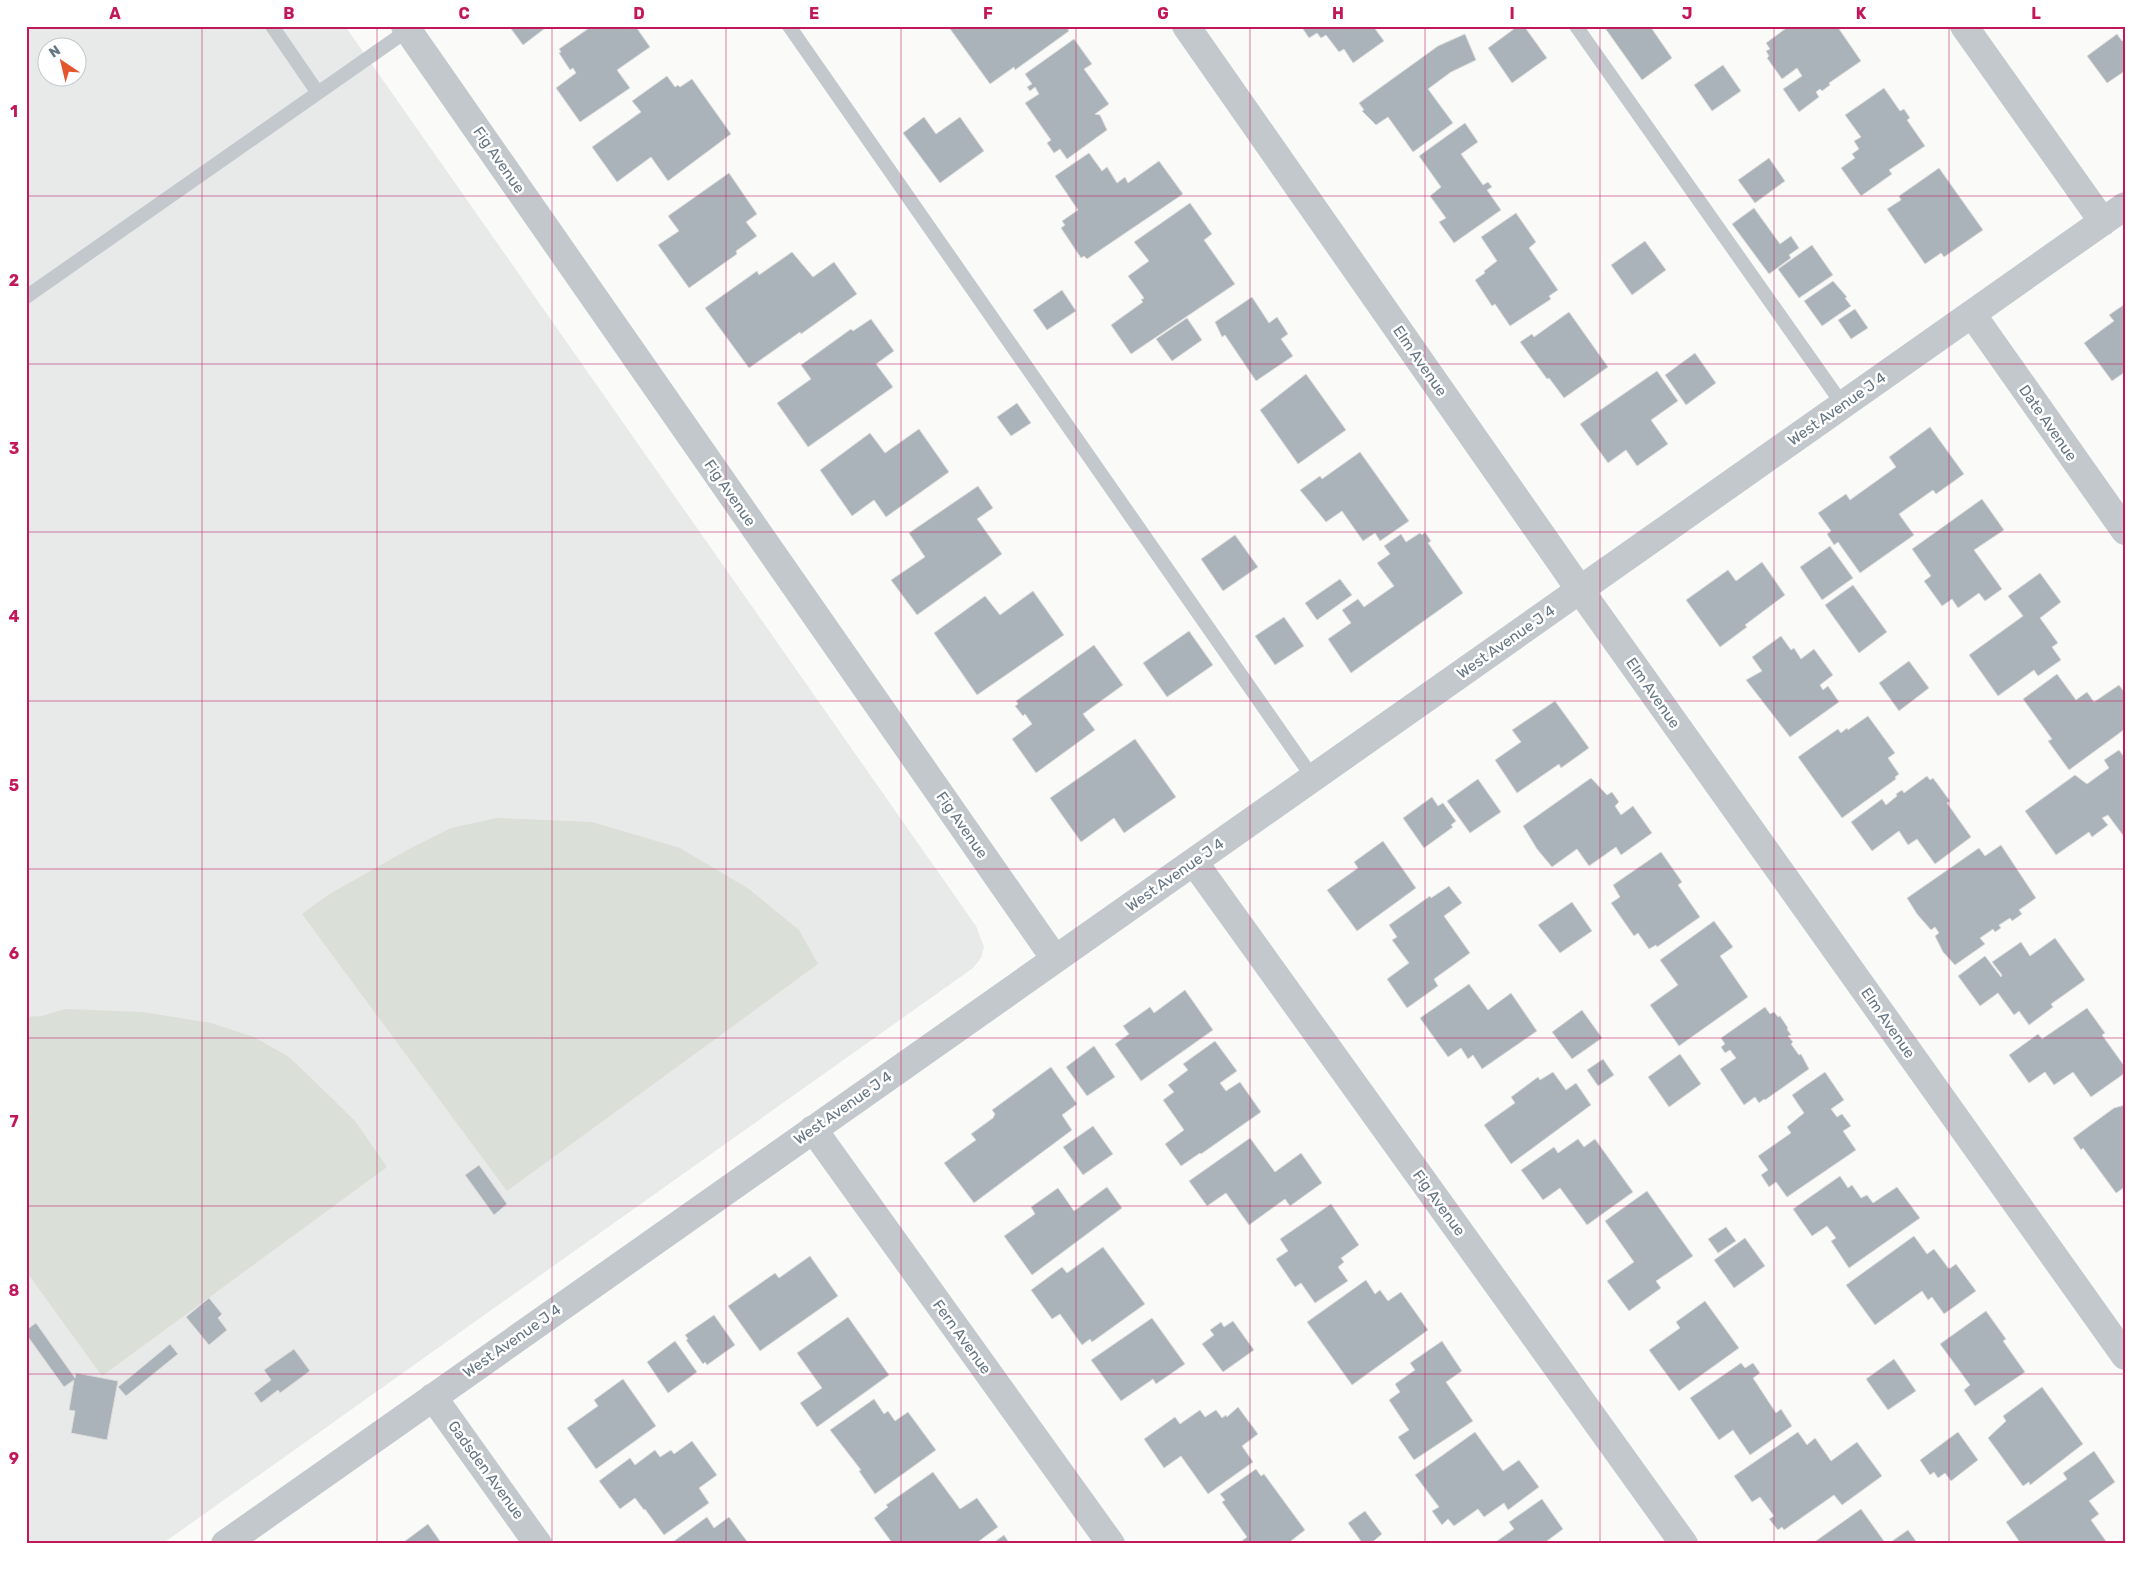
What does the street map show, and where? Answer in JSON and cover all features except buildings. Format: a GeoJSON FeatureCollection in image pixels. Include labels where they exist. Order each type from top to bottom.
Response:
{"type":"FeatureCollection","features":[{"type":"Feature","properties":{"kind":"street","name":"Elm Avenue"},"geometry":{"type":"LineString","coordinates":[[1186,26],[1580,590],[2125,1356]]}},
{"type":"Feature","properties":{"kind":"street"},"geometry":{"type":"LineString","coordinates":[[1964,26],[2114,214]]}},
{"type":"Feature","properties":{"kind":"street","name":"Fig Avenue"},"geometry":{"type":"LineString","coordinates":[[407,28],[1055,959]]}},
{"type":"Feature","properties":{"kind":"street","name":"West Avenue J 4"},"geometry":{"type":"LineString","coordinates":[[224,1544],[2114,214]]}},
{"type":"Feature","properties":{"kind":"street","name":"Date Avenue"},"geometry":{"type":"LineString","coordinates":[[1972,314],[2125,531]]}},
{"type":"Feature","properties":{"kind":"street","name":"Fig Avenue"},"geometry":{"type":"LineString","coordinates":[[1194,862],[1684,1544]]}},
{"type":"Feature","properties":{"kind":"street","name":"Fern Avenue"},"geometry":{"type":"LineString","coordinates":[[813,1129],[1111,1544]]}},
{"type":"Feature","properties":{"kind":"street","name":"Gadsden Avenue"},"geometry":{"type":"LineString","coordinates":[[433,1397],[538,1544]]}},
{"type":"Feature","properties":{"kind":"lane"},"geometry":{"type":"LineString","coordinates":[[272,26],[318,93]]}},
{"type":"Feature","properties":{"kind":"lane"},"geometry":{"type":"LineString","coordinates":[[789,26],[1313,778]]}},
{"type":"Feature","properties":{"kind":"lane"},"geometry":{"type":"LineString","coordinates":[[1576,26],[1843,405]]}},
{"type":"Feature","properties":{"kind":"lane"},"geometry":{"type":"LineString","coordinates":[[26,297],[318,93],[407,28]]}},
{"type":"Feature","properties":{"kind":"shaded area"},"geometry":{"type":"Polygon","coordinates":[[[26,26],[345,26],[976,926],[984,947],[981,958],[973,968],[162,1544],[26,1544],[26,26]]]}},
{"type":"Feature","properties":{"kind":"shaded area"},"geometry":{"type":"Polygon","coordinates":[[[497,818],[592,822],[680,848],[749,889],[799,930],[818,964],[507,1191],[302,914],[328,895],[409,849],[451,828],[497,818]]]}},
{"type":"Feature","properties":{"kind":"shaded area"},"geometry":{"type":"Polygon","coordinates":[[[65,1009],[142,1012],[211,1023],[254,1037],[289,1057],[310,1077],[355,1121],[387,1167],[102,1376],[26,1271],[26,1017],[42,1016],[65,1009]]]}}]}
